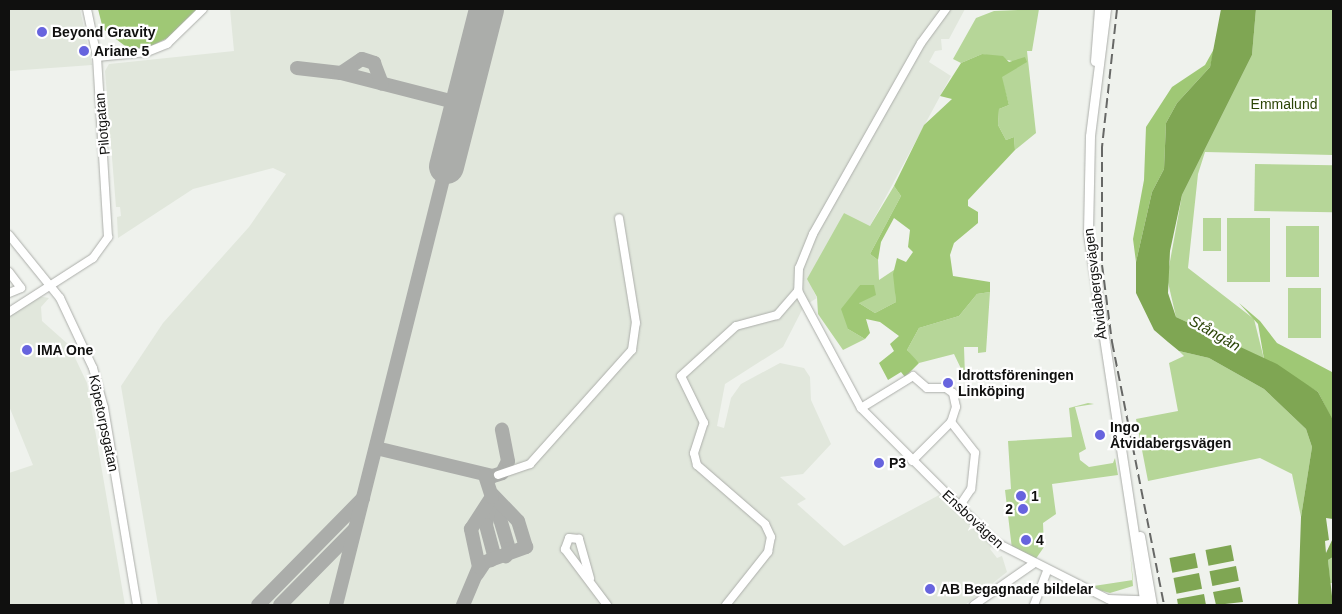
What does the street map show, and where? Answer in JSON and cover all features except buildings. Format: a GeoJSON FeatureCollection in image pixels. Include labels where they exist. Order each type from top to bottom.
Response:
{"type":"FeatureCollection","features":[{"type":"Feature","properties":{"kind":"main road","name":"Åtvidabergsvägen"},"geometry":{"type":"LineString","coordinates":[[1099,9],[1087,185],[1089,256],[1148,603]]}},
{"type":"Feature","properties":{"kind":"main road","name":"Åtvidabergsvägen"},"geometry":{"type":"LineString","coordinates":[[1092,114],[1106,9]]}},
{"type":"Feature","properties":{"kind":"street","name":"Pilotgatan"},"geometry":{"type":"LineString","coordinates":[[9,312],[49,283],[93,258],[108,237],[97,57],[87,9]]}},
{"type":"Feature","properties":{"kind":"street"},"geometry":{"type":"LineString","coordinates":[[97,57],[147,52],[167,44],[203,9]]}},
{"type":"Feature","properties":{"kind":"street"},"geometry":{"type":"LineString","coordinates":[[726,605],[768,552],[771,537],[765,524],[697,465],[694,453],[704,423],[682,376],[736,326],[776,315],[798,291],[799,268],[813,234],[921,43],[946,9]]}},
{"type":"Feature","properties":{"kind":"street"},"geometry":{"type":"LineString","coordinates":[[498,475],[530,464],[632,350],[636,323],[619,218]]}},
{"type":"Feature","properties":{"kind":"street","name":"Köpetorpsgatan"},"geometry":{"type":"LineString","coordinates":[[9,235],[49,283],[77,329],[102,397],[137,605]]}},
{"type":"Feature","properties":{"kind":"street"},"geometry":{"type":"LineString","coordinates":[[9,272],[22,288],[9,293]]}},
{"type":"Feature","properties":{"kind":"street","name":"Ensbovägen"},"geometry":{"type":"LineString","coordinates":[[798,291],[861,408],[995,542],[1033,564],[1108,599],[1130,605],[1148,603]]}},
{"type":"Feature","properties":{"kind":"street"},"geometry":{"type":"LineString","coordinates":[[861,408],[916,375],[927,388],[946,388],[955,397],[951,422],[912,461]]}},
{"type":"Feature","properties":{"kind":"street"},"geometry":{"type":"LineString","coordinates":[[951,422],[967,438],[974,453],[974,475],[969,495],[959,507]]}},
{"type":"Feature","properties":{"kind":"street"},"geometry":{"type":"LineString","coordinates":[[590,578],[579,539],[569,538],[565,549],[590,578],[607,605]]}},
{"type":"Feature","properties":{"kind":"street"},"geometry":{"type":"LineString","coordinates":[[974,605],[1033,564]]}},
{"type":"Feature","properties":{"kind":"street"},"geometry":{"type":"LineString","coordinates":[[1034,605],[1047,571]]}},
{"type":"Feature","properties":{"kind":"street","name":"Ensbovägen"},"geometry":{"type":"LineString","coordinates":[[1108,599],[1148,603]]}},
{"type":"Feature","properties":{"kind":"shaded area"},"geometry":{"type":"Polygon","coordinates":[[[9,9],[80,9],[92,65],[9,71],[9,9]]]}},
{"type":"Feature","properties":{"kind":"shaded area"},"geometry":{"type":"Polygon","coordinates":[[[98,9],[197,9],[176,34],[149,47],[129,49],[103,29],[98,9]]]}},
{"type":"Feature","properties":{"kind":"shaded area"},"geometry":{"type":"Polygon","coordinates":[[[230,9],[965,9],[949,39],[941,39],[942,50],[935,51],[929,62],[951,76],[870,226],[844,213],[813,290],[817,298],[804,306],[783,347],[725,384],[717,426],[724,428],[731,398],[741,384],[780,363],[804,368],[810,377],[811,400],[831,444],[803,474],[780,477],[806,499],[797,504],[844,546],[941,494],[992,544],[990,549],[997,558],[1002,556],[1007,572],[965,605],[158,605],[121,386],[163,323],[249,227],[286,174],[273,168],[193,189],[118,238],[117,217],[121,216],[120,207],[116,207],[105,71],[109,64],[234,51],[230,9]]]}},
{"type":"Feature","properties":{"kind":"shaded area"},"geometry":{"type":"Polygon","coordinates":[[[1221,9],[1256,9],[1252,55],[1182,195],[1170,251],[1168,293],[1176,317],[1277,364],[1318,392],[1333,420],[1333,519],[1326,518],[1329,540],[1325,541],[1326,553],[1333,538],[1333,557],[1328,560],[1333,605],[1298,605],[1301,517],[1312,447],[1306,429],[1264,389],[1209,358],[1179,351],[1154,330],[1136,293],[1136,262],[1152,192],[1164,169],[1166,123],[1177,103],[1210,67],[1221,9]]]}},
{"type":"Feature","properties":{"kind":"shaded area"},"geometry":{"type":"Polygon","coordinates":[[[1215,47],[1210,67],[1177,103],[1166,123],[1164,169],[1152,192],[1136,262],[1133,239],[1144,180],[1146,127],[1172,87],[1205,65],[1215,47]]]}},
{"type":"Feature","properties":{"kind":"shaded area"},"geometry":{"type":"Polygon","coordinates":[[[982,54],[1003,56],[1009,62],[1025,57],[1027,62],[1002,77],[1009,105],[999,109],[998,125],[1006,140],[1014,137],[1015,150],[968,200],[968,206],[978,212],[978,223],[954,243],[950,255],[953,276],[990,282],[990,292],[977,294],[959,316],[919,328],[907,350],[919,363],[905,377],[901,372],[888,380],[879,363],[894,351],[890,344],[899,336],[880,322],[866,319],[870,333],[865,339],[848,329],[841,309],[860,285],[874,285],[876,295],[859,303],[875,313],[896,302],[893,274],[897,258],[906,262],[913,252],[908,247],[910,230],[894,218],[881,242],[878,260],[870,254],[901,196],[894,186],[924,125],[952,99],[940,96],[961,63],[982,54]]]}},
{"type":"Feature","properties":{"kind":"shaded area"},"geometry":{"type":"Polygon","coordinates":[[[37,296],[49,298],[41,307],[42,321],[69,345],[87,383],[125,605],[9,605],[9,473],[33,465],[9,406],[9,316],[37,296]]]}},
{"type":"Feature","properties":{"kind":"shaded area"},"geometry":{"type":"Polygon","coordinates":[[[1239,303],[1260,321],[1277,343],[1332,372],[1333,421],[1318,392],[1264,359],[1258,324],[1239,303]]]}},
{"type":"Feature","properties":{"kind":"shaded area"},"geometry":{"type":"Polygon","coordinates":[[[1231,545],[1234,561],[1209,566],[1205,550],[1231,545]]]}},
{"type":"Feature","properties":{"kind":"shaded area"},"geometry":{"type":"Polygon","coordinates":[[[1195,553],[1198,568],[1172,573],[1169,558],[1195,553]]]}},
{"type":"Feature","properties":{"kind":"shaded area"},"geometry":{"type":"Polygon","coordinates":[[[1236,566],[1239,581],[1212,586],[1209,571],[1236,566]]]}},
{"type":"Feature","properties":{"kind":"shaded area"},"geometry":{"type":"Polygon","coordinates":[[[1199,573],[1202,589],[1177,594],[1173,578],[1199,573]]]}},
{"type":"Feature","properties":{"kind":"shaded area"},"geometry":{"type":"Polygon","coordinates":[[[1240,587],[1243,602],[1216,605],[1213,592],[1240,587]]]}},
{"type":"Feature","properties":{"kind":"shaded area"},"geometry":{"type":"Polygon","coordinates":[[[1204,594],[1206,605],[1178,605],[1177,599],[1204,594]]]}},
{"type":"Feature","properties":{"kind":"green space"},"geometry":{"type":"Polygon","coordinates":[[[1039,9],[1032,51],[1027,51],[1036,133],[1015,150],[1014,137],[1006,140],[998,125],[999,109],[1009,105],[1001,77],[1016,62],[982,54],[961,63],[953,59],[976,18],[994,11],[1039,9]]]}},
{"type":"Feature","properties":{"kind":"green space","name":"Emmalund"},"geometry":{"type":"Polygon","coordinates":[[[1256,9],[1333,9],[1333,155],[1205,152],[1198,174],[1188,268],[1254,319],[1264,359],[1176,317],[1167,278],[1182,195],[1252,55],[1256,9]]]}},
{"type":"Feature","properties":{"kind":"green space"},"geometry":{"type":"Polygon","coordinates":[[[1255,164],[1333,165],[1332,212],[1254,211],[1255,164]]]}},
{"type":"Feature","properties":{"kind":"green space"},"geometry":{"type":"Polygon","coordinates":[[[894,186],[901,196],[870,254],[878,260],[879,280],[894,270],[896,302],[875,313],[859,303],[860,285],[848,329],[865,339],[843,350],[818,314],[817,297],[807,279],[844,213],[870,226],[894,186]]]}},
{"type":"Feature","properties":{"kind":"green space"},"geometry":{"type":"Polygon","coordinates":[[[1203,218],[1221,218],[1221,251],[1203,251],[1203,218]]]}},
{"type":"Feature","properties":{"kind":"green space"},"geometry":{"type":"Polygon","coordinates":[[[1227,218],[1270,218],[1270,282],[1227,282],[1227,218]]]}},
{"type":"Feature","properties":{"kind":"green space"},"geometry":{"type":"Polygon","coordinates":[[[1286,226],[1319,226],[1319,277],[1286,277],[1286,226]]]}},
{"type":"Feature","properties":{"kind":"green space"},"geometry":{"type":"Polygon","coordinates":[[[1288,288],[1321,288],[1321,338],[1288,338],[1288,288]]]}},
{"type":"Feature","properties":{"kind":"green space"},"geometry":{"type":"Polygon","coordinates":[[[990,292],[986,352],[978,353],[978,347],[964,347],[965,377],[954,354],[919,363],[914,359],[907,350],[919,328],[959,316],[977,294],[990,292]]]}},
{"type":"Feature","properties":{"kind":"green space"},"geometry":{"type":"Polygon","coordinates":[[[1179,351],[1209,358],[1264,389],[1306,429],[1312,447],[1301,517],[1292,474],[1260,458],[1148,481],[1136,419],[1178,411],[1169,363],[1184,356],[1179,351]]]}},
{"type":"Feature","properties":{"kind":"green space"},"geometry":{"type":"Polygon","coordinates":[[[1088,403],[1094,404],[1075,407],[1086,449],[1079,453],[1080,460],[1089,467],[1113,463],[1115,458],[1118,475],[1052,484],[1056,514],[1043,523],[1044,547],[1035,560],[1012,549],[1005,490],[1011,489],[1008,441],[1072,437],[1069,408],[1088,403]]]}},
{"type":"Feature","properties":{"kind":"green space"},"geometry":{"type":"Polygon","coordinates":[[[1333,557],[1333,583],[1330,583],[1328,560],[1333,557]]]}},
{"type":"Feature","properties":{"kind":"green space"},"geometry":{"type":"Polygon","coordinates":[[[1132,580],[1133,586],[1110,593],[1087,587],[1132,580]]]}},
{"type":"Feature","properties":{"kind":"taxiway"},"geometry":{"type":"LineString","coordinates":[[341,73],[362,59],[374,63],[382,84]]}},
{"type":"Feature","properties":{"kind":"taxiway"},"geometry":{"type":"LineString","coordinates":[[297,68],[341,73],[462,104]]}},
{"type":"Feature","properties":{"kind":"taxiway"},"geometry":{"type":"LineString","coordinates":[[336,605],[446,166]]}},
{"type":"Feature","properties":{"kind":"taxiway"},"geometry":{"type":"LineString","coordinates":[[376,448],[493,476],[502,473],[508,461],[502,430]]}},
{"type":"Feature","properties":{"kind":"taxiway"},"geometry":{"type":"LineString","coordinates":[[463,605],[479,567],[471,529],[492,497],[485,476]]}},
{"type":"Feature","properties":{"kind":"taxiway"},"geometry":{"type":"LineString","coordinates":[[477,574],[485,562],[526,547],[518,521],[492,494]]}},
{"type":"Feature","properties":{"kind":"taxiway"},"geometry":{"type":"LineString","coordinates":[[258,605],[363,498]]}},
{"type":"Feature","properties":{"kind":"taxiway"},"geometry":{"type":"LineString","coordinates":[[495,502],[509,549],[506,556]]}},
{"type":"Feature","properties":{"kind":"taxiway"},"geometry":{"type":"LineString","coordinates":[[490,504],[486,525],[494,555],[491,560]]}},
{"type":"Feature","properties":{"kind":"taxiway"},"geometry":{"type":"LineString","coordinates":[[280,605],[354,530]]}},
{"type":"Feature","properties":{"kind":"runway"},"geometry":{"type":"LineString","coordinates":[[446,166],[486,9]]}},
{"type":"Feature","properties":{"kind":"railway"},"geometry":{"type":"LineString","coordinates":[[1117,9],[1102,147],[1102,265],[1112,342],[1164,605]]}},
{"type":"Feature","properties":{"kind":"place","name":"Beyond Gravity"},"geometry":{"type":"Point","coordinates":[42,32]}},
{"type":"Feature","properties":{"kind":"place","name":"Ariane 5"},"geometry":{"type":"Point","coordinates":[84,51]}},
{"type":"Feature","properties":{"kind":"place","name":"IMA One"},"geometry":{"type":"Point","coordinates":[27,350]}},
{"type":"Feature","properties":{"kind":"place","name":"Idrottsföreningen Linköping"},"geometry":{"type":"Point","coordinates":[948,383]}},
{"type":"Feature","properties":{"kind":"place","name":"Ingo Åtvidabergsvägen"},"geometry":{"type":"Point","coordinates":[1100,435]}},
{"type":"Feature","properties":{"kind":"place","name":"P3"},"geometry":{"type":"Point","coordinates":[879,463]}},
{"type":"Feature","properties":{"kind":"place","name":"1"},"geometry":{"type":"Point","coordinates":[1021,496]}},
{"type":"Feature","properties":{"kind":"place","name":"2"},"geometry":{"type":"Point","coordinates":[1023,509]}},
{"type":"Feature","properties":{"kind":"place","name":"4"},"geometry":{"type":"Point","coordinates":[1026,540]}},
{"type":"Feature","properties":{"kind":"place","name":"AB Begagnade bildelar"},"geometry":{"type":"Point","coordinates":[930,589]}},
{"type":"Feature","properties":{"kind":"water label","name":"Stångån"},"geometry":{"type":"Point","coordinates":[1215,333]}}]}
